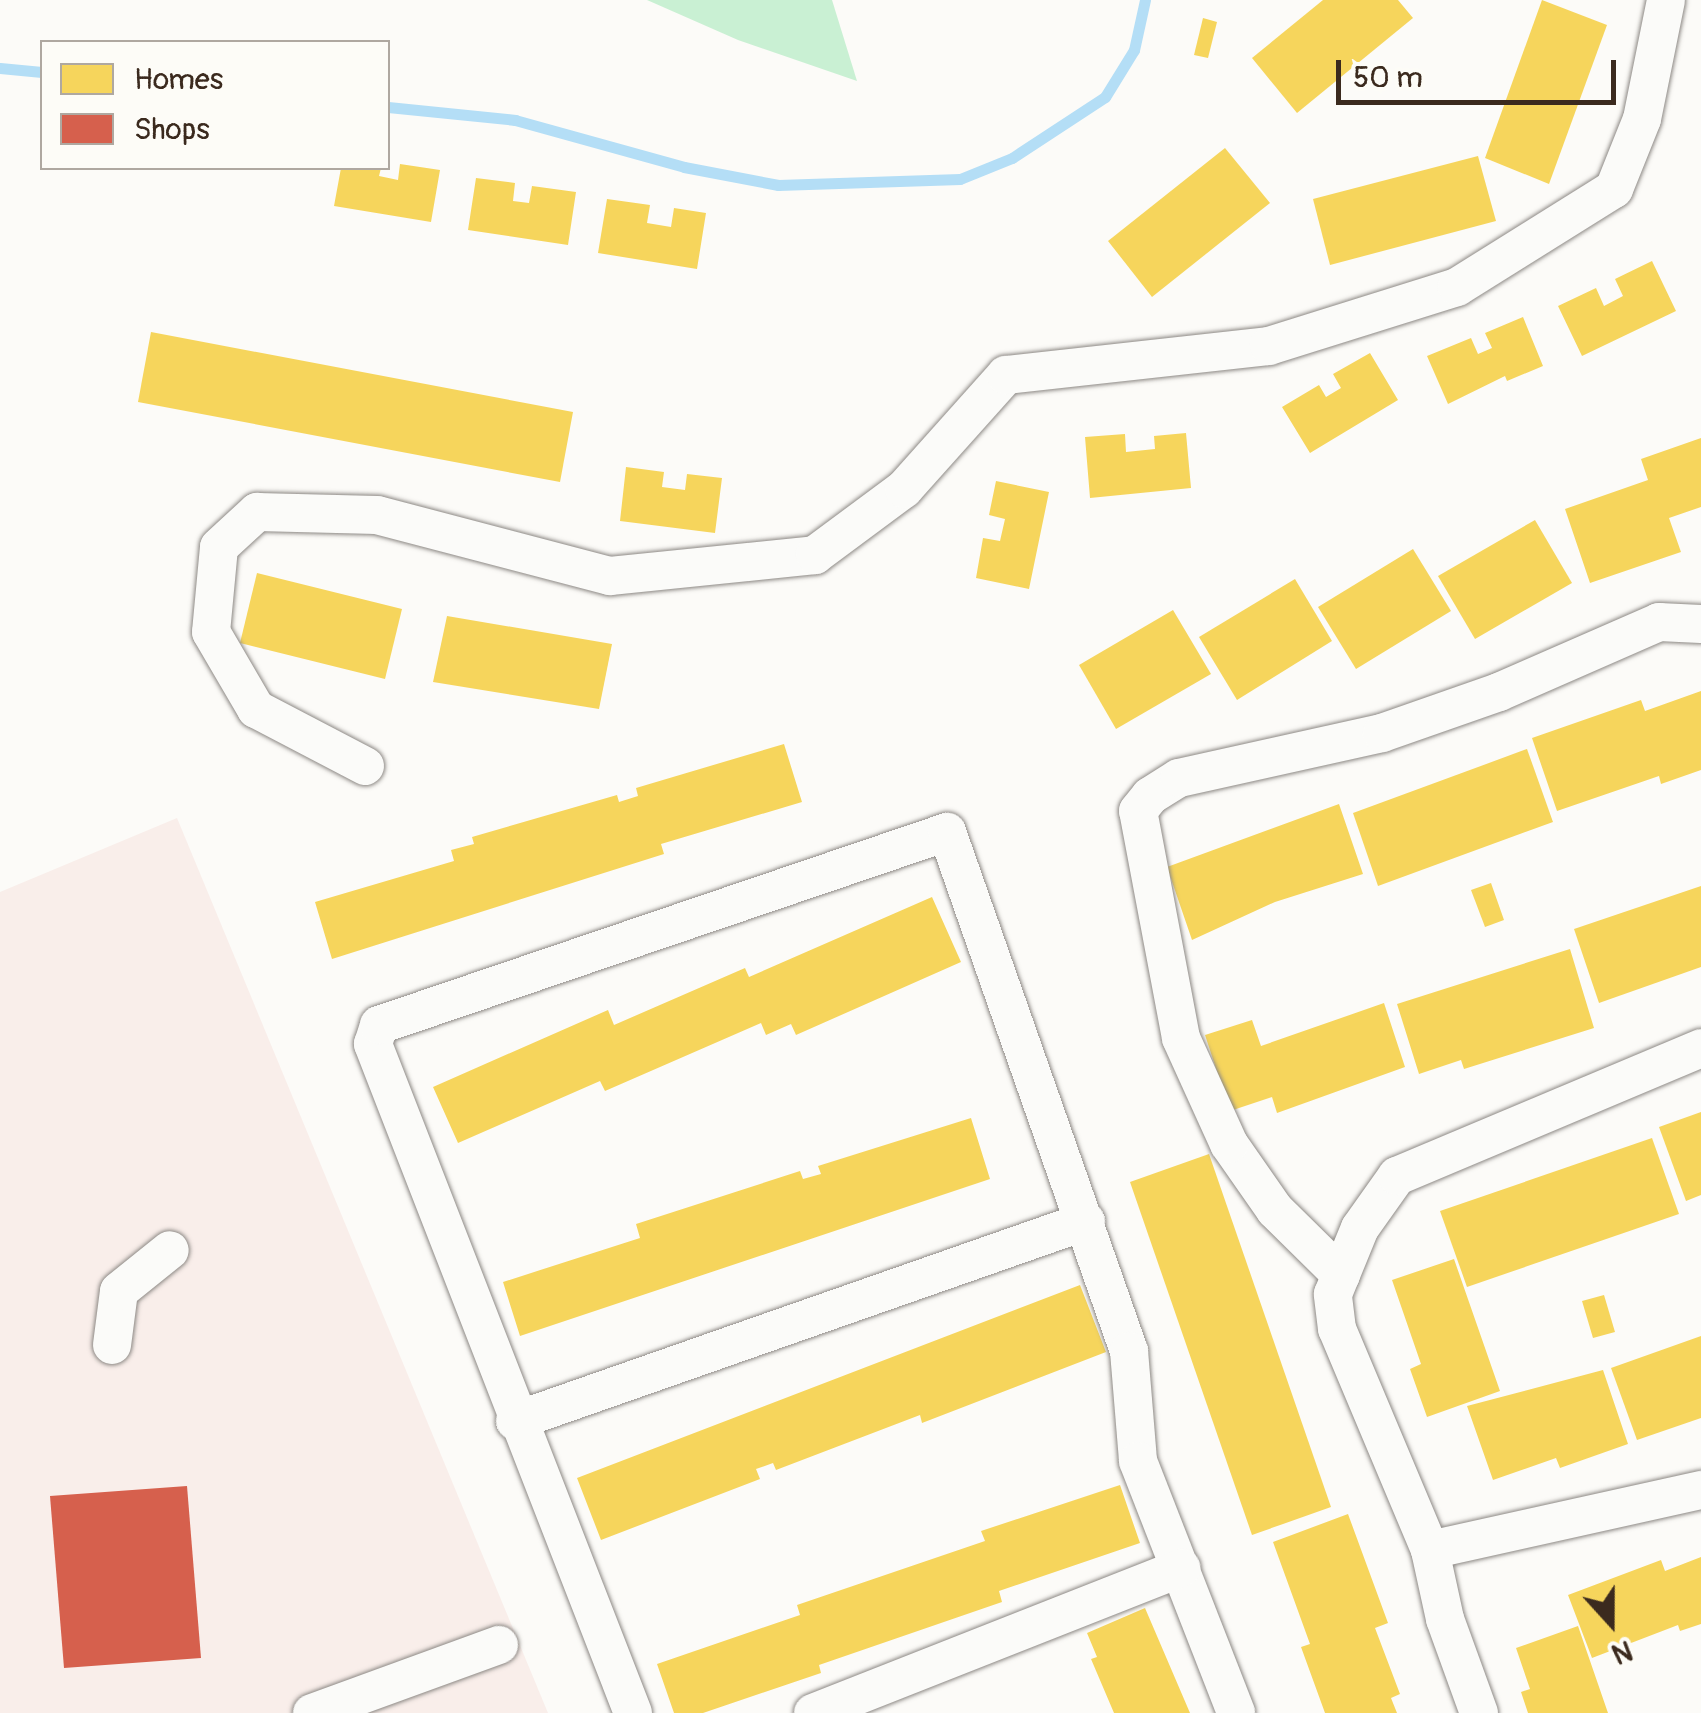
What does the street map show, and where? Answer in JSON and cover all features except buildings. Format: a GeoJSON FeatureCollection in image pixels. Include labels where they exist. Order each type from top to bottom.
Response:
{"type":"FeatureCollection","features":[{"type":"Feature","properties":{"kind":"street"},"geometry":{"type":"LineString","coordinates":[[365,766],[256,709],[211,632],[219,547],[256,512],[378,516],[610,576],[814,555],[904,489],[1006,374],[1269,346],[1456,288],[1614,189],[1642,119],[1666,0]]}},
{"type":"Feature","properties":{"kind":"street"},"geometry":{"type":"LineString","coordinates":[[1341,1275],[1275,1210],[1229,1144],[1181,1038],[1138,811],[1150,796],[1179,778],[1382,733],[1498,692],[1659,622],[1701,624]]}},
{"type":"Feature","properties":{"kind":"street"},"geometry":{"type":"LineString","coordinates":[[633,1713],[516,1421],[373,1044],[379,1025],[948,832],[1129,1351],[1138,1461],[1236,1713]]}},
{"type":"Feature","properties":{"kind":"street"},"geometry":{"type":"LineString","coordinates":[[1477,1710],[1444,1619],[1430,1550],[1338,1329],[1333,1294],[1360,1228],[1397,1176],[1701,1048]]}},
{"type":"Feature","properties":{"kind":"street"},"geometry":{"type":"LineString","coordinates":[[516,1421],[1086,1220]]}},
{"type":"Feature","properties":{"kind":"street"},"geometry":{"type":"LineString","coordinates":[[112,1345],[119,1291],[170,1250]]}},
{"type":"Feature","properties":{"kind":"street"},"geometry":{"type":"LineString","coordinates":[[1430,1550],[1701,1490]]}},
{"type":"Feature","properties":{"kind":"street"},"geometry":{"type":"LineString","coordinates":[[812,1713],[887,1699],[1182,1568]]}},
{"type":"Feature","properties":{"kind":"street"},"geometry":{"type":"LineString","coordinates":[[312,1713],[499,1645]]}},
{"type":"Feature","properties":{"kind":"shaded area"},"geometry":{"type":"Polygon","coordinates":[[[177,818],[548,1713],[0,1713],[0,892],[177,818]]]}},
{"type":"Feature","properties":{"kind":"green space"},"geometry":{"type":"Polygon","coordinates":[[[647,0],[832,0],[857,81],[738,40],[647,0]]]}},
{"type":"Feature","properties":{"kind":"waterway"},"geometry":{"type":"LineString","coordinates":[[390,107],[515,120],[684,167],[778,185],[960,179],[1012,158],[1105,97],[1134,50],[1145,0]]}},
{"type":"Feature","properties":{"kind":"waterway"},"geometry":{"type":"LineString","coordinates":[[0,68],[40,72]]}}]}
